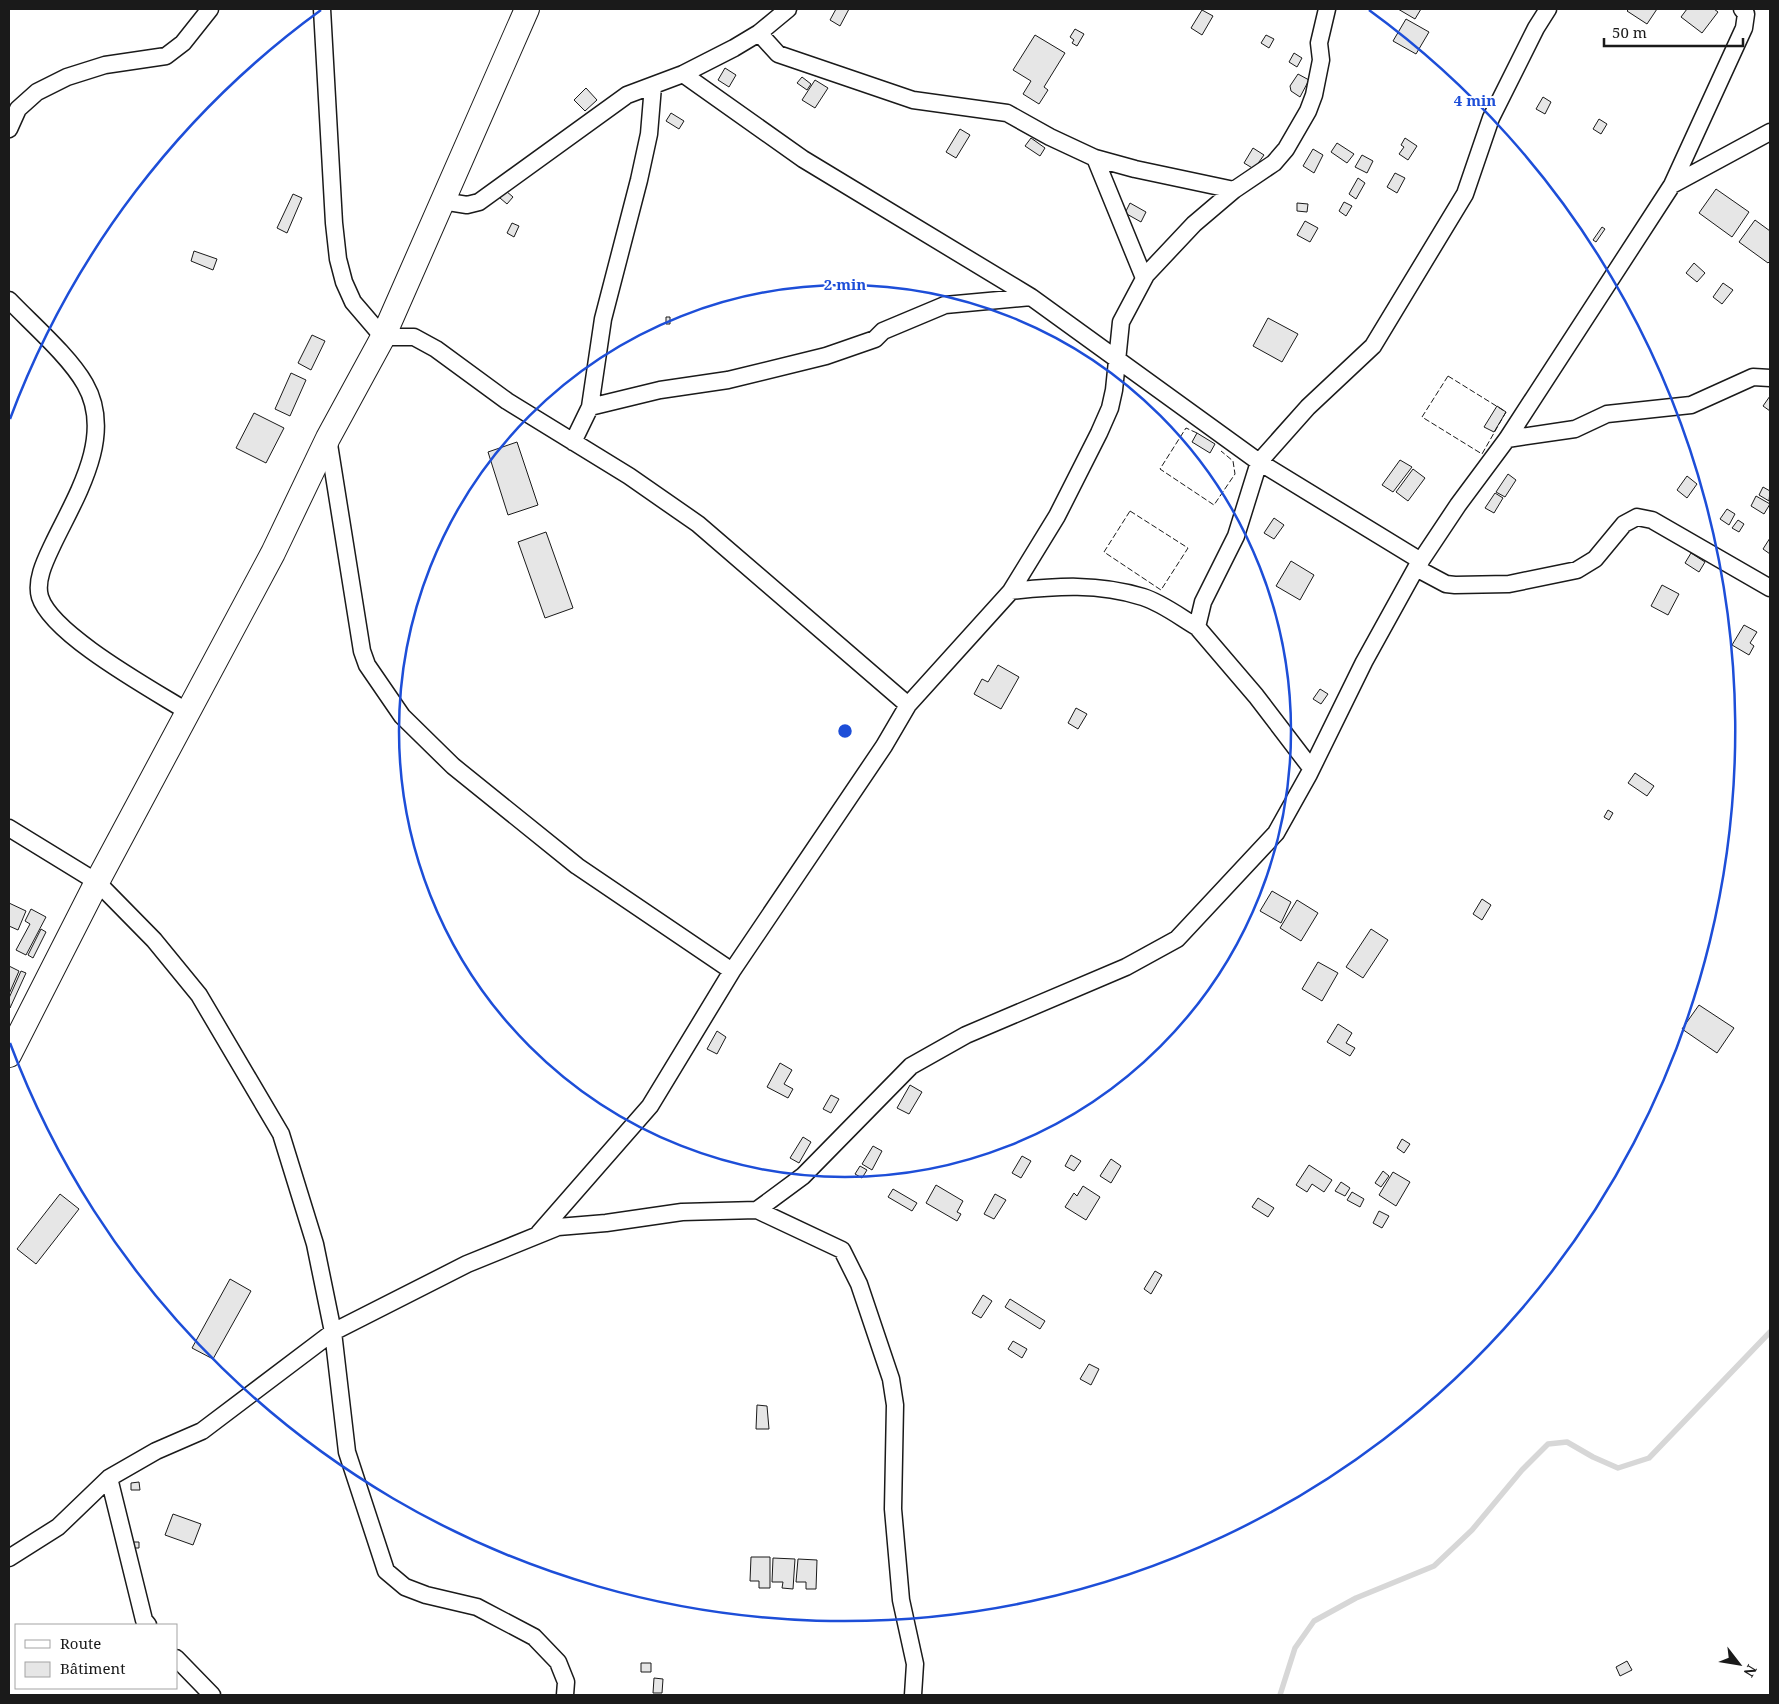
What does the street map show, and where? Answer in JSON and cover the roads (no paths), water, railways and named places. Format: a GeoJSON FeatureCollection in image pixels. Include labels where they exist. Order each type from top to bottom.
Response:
{"type":"FeatureCollection","features":[{"type":"Feature","properties":{"kind":"street"},"geometry":{"type":"LineString","coordinates":[[9,129],[18,109],[37,92],[67,77],[105,65],[166,56],[183,43],[210,9]]}},
{"type":"Feature","properties":{"kind":"street"},"geometry":{"type":"LineString","coordinates":[[322,9],[334,223],[338,259],[344,282],[353,302],[383,337],[414,337],[436,349],[507,401],[629,476],[698,524],[908,705]]}},
{"type":"Feature","properties":{"kind":"street"},"geometry":{"type":"LineString","coordinates":[[9,1055],[97,882],[273,553],[328,438],[383,337],[527,9]]}},
{"type":"Feature","properties":{"kind":"street"},"geometry":{"type":"LineString","coordinates":[[442,201],[467,205],[479,202],[627,95],[683,74],[759,33],[788,9]]}},
{"type":"Feature","properties":{"kind":"street"},"geometry":{"type":"LineString","coordinates":[[536,1236],[650,1106],[732,971],[884,746],[908,705],[1011,591],[1056,516],[1110,408],[1118,360],[1121,322],[1144,278],[1194,224],[1234,190],[1274,163],[1286,149],[1308,111],[1321,60],[1320,43],[1327,9]]}},
{"type":"Feature","properties":{"kind":"street"},"geometry":{"type":"LineString","coordinates":[[1197,627],[1203,602],[1236,536],[1259,462],[1308,407],[1373,346],[1465,194],[1491,118],[1536,28],[1548,9]]}},
{"type":"Feature","properties":{"kind":"street"},"geometry":{"type":"LineString","coordinates":[[757,1210],[803,1176],[911,1066],[966,1035],[1126,967],[1177,939],[1276,832],[1312,768],[1364,662],[1419,564],[1458,505],[1507,439],[1672,185],[1744,28],[1746,14],[1742,9]]}},
{"type":"Feature","properties":{"kind":"street"},"geometry":{"type":"LineString","coordinates":[[759,33],[778,54],[913,100],[1007,113],[1050,137],[1095,158],[1134,169],[1234,190]]}},
{"type":"Feature","properties":{"kind":"street"},"geometry":{"type":"LineString","coordinates":[[683,74],[803,159],[1031,297],[1259,462],[1419,564],[1446,584],[1509,584],[1577,570],[1595,559],[1624,524],[1637,517],[1652,520],[1770,588]]}},
{"type":"Feature","properties":{"kind":"street"},"geometry":{"type":"LineString","coordinates":[[573,442],[590,407],[602,327],[649,134],[653,86]]}},
{"type":"Feature","properties":{"kind":"street"},"geometry":{"type":"LineString","coordinates":[[1672,185],[1770,132]]}},
{"type":"Feature","properties":{"kind":"street"},"geometry":{"type":"LineString","coordinates":[[1095,158],[1144,278]]}},
{"type":"Feature","properties":{"kind":"street"},"geometry":{"type":"LineString","coordinates":[[590,407],[660,390],[728,380],[826,356],[875,339],[883,331],[945,305],[1031,297]]}},
{"type":"Feature","properties":{"kind":"street"},"geometry":{"type":"LineString","coordinates":[[9,300],[79,375],[94,407],[96,421],[95,440],[82,483],[44,564],[40,579],[40,597],[61,626],[101,656],[188,712]]}},
{"type":"Feature","properties":{"kind":"street"},"geometry":{"type":"LineString","coordinates":[[1507,439],[1575,429],[1607,414],[1691,405],[1753,376],[1770,378]]}},
{"type":"Feature","properties":{"kind":"street"},"geometry":{"type":"LineString","coordinates":[[328,438],[362,651],[367,665],[402,716],[453,766],[577,866],[732,971]]}},
{"type":"Feature","properties":{"kind":"street"},"geometry":{"type":"LineString","coordinates":[[1011,591],[1069,585],[1106,589],[1145,598],[1197,627],[1256,696],[1312,768]]}},
{"type":"Feature","properties":{"kind":"street"},"geometry":{"type":"LineString","coordinates":[[9,828],[97,882],[154,940],[199,995],[281,1134],[315,1244],[333,1332],[348,1452],[386,1571],[405,1587],[426,1595],[477,1607],[534,1637],[558,1662],[566,1682],[565,1695]]}},
{"type":"Feature","properties":{"kind":"street"},"geometry":{"type":"LineString","coordinates":[[9,1558],[58,1527],[109,1478],[156,1451],[202,1431],[333,1332],[467,1264],[558,1227],[606,1223],[682,1212],[757,1210],[842,1250],[859,1284],[890,1379],[896,1405],[893,1509],[901,1600],[915,1664],[914,1695]]}},
{"type":"Feature","properties":{"kind":"street"},"geometry":{"type":"LineString","coordinates":[[109,1478],[144,1620],[147,1624]]}},
{"type":"Feature","properties":{"kind":"street"},"geometry":{"type":"LineString","coordinates":[[178,1660],[212,1695]]}},
{"type":"Feature","properties":{"kind":"waterway"},"geometry":{"type":"LineString","coordinates":[[1280,1695],[1295,1648],[1314,1621],[1356,1598],[1434,1566],[1472,1530],[1522,1470],[1548,1444],[1567,1442],[1593,1457],[1618,1468],[1649,1458],[1770,1332]]}}]}
